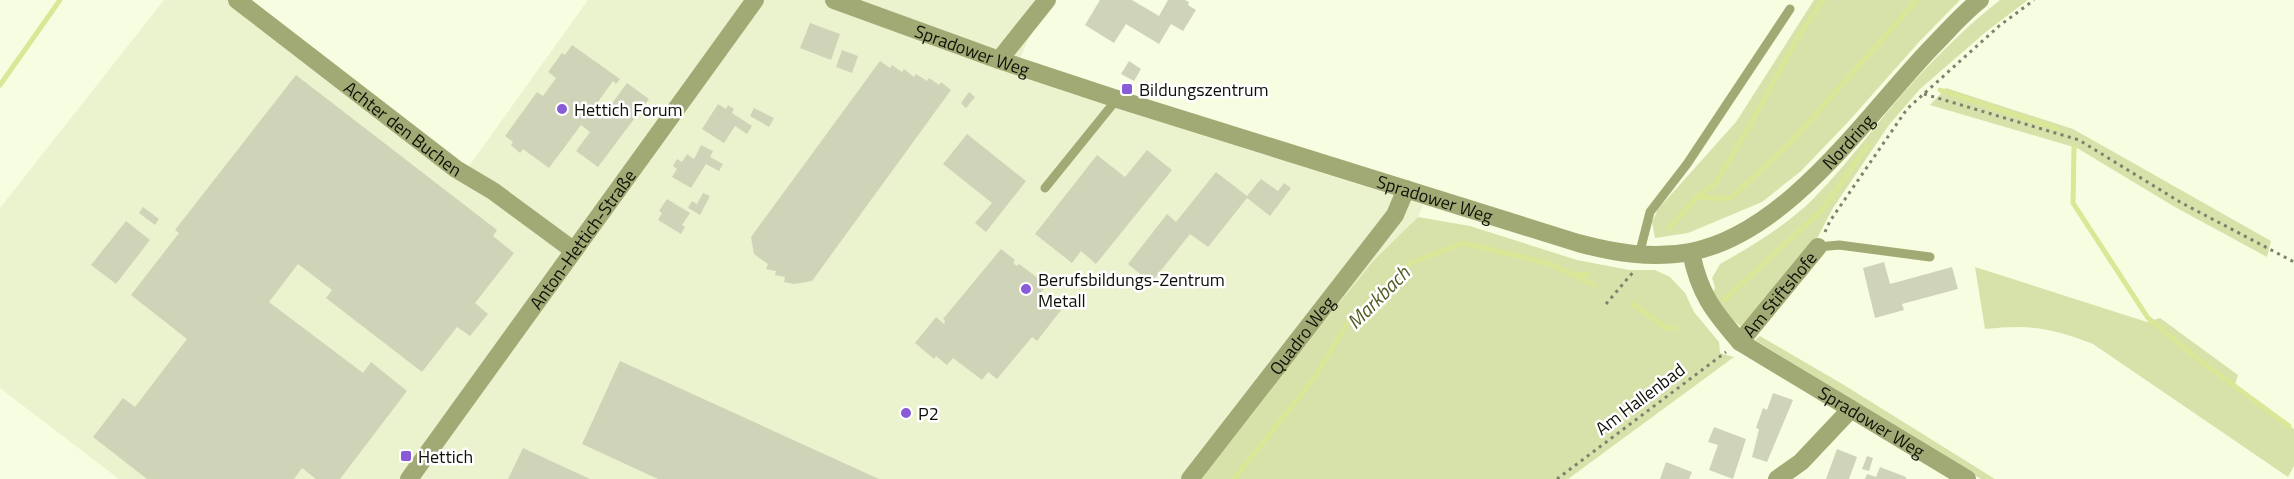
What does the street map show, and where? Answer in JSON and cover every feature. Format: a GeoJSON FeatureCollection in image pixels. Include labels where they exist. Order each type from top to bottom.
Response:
{"type":"FeatureCollection","features":[{"type":"Feature","properties":{"kind":"street","name":"Achter den Buchen"},"geometry":{"type":"LineString","coordinates":[[237,0],[456,169],[493,191],[573,250]]}},
{"type":"Feature","properties":{"kind":"street","name":"Anton-Hettich-Straße"},"geometry":{"type":"LineString","coordinates":[[409,479],[573,250],[740,25],[755,0]]}},
{"type":"Feature","properties":{"kind":"street"},"geometry":{"type":"LineString","coordinates":[[999,60],[1047,0]]}},
{"type":"Feature","properties":{"kind":"street","name":"Nordring"},"geometry":{"type":"LineString","coordinates":[[1692,252],[1715,245],[1754,225],[1793,196],[1832,159],[1911,70],[1980,0]]}},
{"type":"Feature","properties":{"kind":"street","name":"Spradower Weg"},"geometry":{"type":"LineString","coordinates":[[839,1],[999,60],[1117,99],[1578,243],[1608,251],[1639,255],[1692,252],[1696,277],[1713,311],[1740,342],[1967,479]]}},
{"type":"Feature","properties":{"kind":"street","name":"Quadro Weg"},"geometry":{"type":"LineString","coordinates":[[1190,479],[1395,215],[1406,189]]}},
{"type":"Feature","properties":{"kind":"street","name":"Am Stiftshofe"},"geometry":{"type":"LineString","coordinates":[[1740,342],[1818,247]]}},
{"type":"Feature","properties":{"kind":"street"},"geometry":{"type":"LineString","coordinates":[[1778,479],[1801,462],[1851,409]]}},
{"type":"Feature","properties":{"kind":"lane"},"geometry":{"type":"LineString","coordinates":[[1639,255],[1650,212],[1687,164],[1790,9]]}},
{"type":"Feature","properties":{"kind":"lane"},"geometry":{"type":"LineString","coordinates":[[1045,188],[1117,99]]}},
{"type":"Feature","properties":{"kind":"lane"},"geometry":{"type":"LineString","coordinates":[[1818,247],[1839,245],[1930,257]]}},
{"type":"Feature","properties":{"kind":"path"},"geometry":{"type":"LineString","coordinates":[[1818,247],[1830,221],[1907,109],[1999,26],[2034,0]]}},
{"type":"Feature","properties":{"kind":"path"},"geometry":{"type":"LineString","coordinates":[[1924,94],[2079,140],[2180,202],[2294,262]]}},
{"type":"Feature","properties":{"kind":"path"},"geometry":{"type":"LineString","coordinates":[[1606,304],[1635,270],[1639,255]]}},
{"type":"Feature","properties":{"kind":"path","name":"Am Hallenbad"},"geometry":{"type":"LineString","coordinates":[[1557,479],[1740,342]]}},
{"type":"Feature","properties":{"kind":"shaded area"},"geometry":{"type":"Polygon","coordinates":[[[164,0],[250,0],[467,169],[588,0],[1057,0],[1032,31],[1013,74],[1423,205],[1418,217],[1373,261],[1200,479],[119,479],[0,388],[0,208],[164,0]]]}},
{"type":"Feature","properties":{"kind":"shaded area"},"geometry":{"type":"Polygon","coordinates":[[[1814,0],[1960,0],[1801,171],[1762,202],[1688,233],[1655,238],[1652,222],[1658,209],[1736,122],[1814,0]]]}},
{"type":"Feature","properties":{"kind":"shaded area"},"geometry":{"type":"Polygon","coordinates":[[[2000,0],[2028,0],[1987,31],[1920,89],[1889,125],[1833,208],[1812,248],[1744,329],[1727,315],[1713,295],[1715,287],[1712,278],[1720,264],[1757,242],[1803,209],[1914,81],[1977,19],[2000,0]]]}},
{"type":"Feature","properties":{"kind":"shaded area"},"geometry":{"type":"Polygon","coordinates":[[[1946,88],[2073,129],[2271,241],[2267,257],[2175,207],[2077,148],[1930,105],[1946,88]]]}},
{"type":"Feature","properties":{"kind":"shaded area"},"geometry":{"type":"Polygon","coordinates":[[[1418,217],[1470,226],[1577,260],[1629,270],[1655,270],[1670,277],[1685,293],[1694,312],[1719,342],[1720,353],[1734,357],[1568,479],[1198,479],[1373,261],[1418,217]]]}},
{"type":"Feature","properties":{"kind":"shaded area"},"geometry":{"type":"Polygon","coordinates":[[[1975,267],[2147,322],[2160,318],[2238,375],[2234,388],[2294,429],[2294,466],[2288,477],[2093,344],[2065,334],[2028,327],[1985,329],[1975,267]]]}},
{"type":"Feature","properties":{"kind":"shaded area"},"geometry":{"type":"Polygon","coordinates":[[[1760,336],[1844,385],[1995,479],[1981,479],[1755,340],[1760,336]]]}},
{"type":"Feature","properties":{"kind":"building"},"geometry":{"type":"Polygon","coordinates":[[[1100,0],[1132,0],[1159,16],[1168,0],[1185,0],[1196,10],[1183,31],[1171,24],[1159,44],[1126,24],[1114,43],[1085,25],[1100,0]]]}},
{"type":"Feature","properties":{"kind":"building"},"geometry":{"type":"Polygon","coordinates":[[[810,23],[840,34],[831,60],[800,48],[810,23]]]}},
{"type":"Feature","properties":{"kind":"building","name":"Hettich Forum"},"geometry":{"type":"Polygon","coordinates":[[[572,45],[620,79],[616,84],[613,81],[595,106],[605,113],[627,83],[649,99],[598,167],[576,151],[590,132],[581,125],[549,168],[523,149],[520,153],[511,145],[513,142],[505,136],[537,92],[543,96],[556,78],[548,72],[562,53],[565,55],[572,45]]]}},
{"type":"Feature","properties":{"kind":"building"},"geometry":{"type":"Polygon","coordinates":[[[842,50],[858,56],[852,73],[836,67],[842,50]]]}},
{"type":"Feature","properties":{"kind":"building"},"geometry":{"type":"Polygon","coordinates":[[[880,61],[902,72],[904,69],[914,77],[916,74],[927,81],[929,78],[939,85],[941,82],[951,90],[812,281],[794,284],[784,282],[785,277],[775,275],[776,271],[766,269],[768,264],[754,254],[751,237],[880,61]]]}},
{"type":"Feature","properties":{"kind":"building"},"geometry":{"type":"Polygon","coordinates":[[[1129,61],[1141,69],[1134,81],[1121,74],[1129,61]]]}},
{"type":"Feature","properties":{"kind":"building"},"geometry":{"type":"Polygon","coordinates":[[[296,75],[497,230],[493,236],[514,253],[475,303],[488,314],[470,336],[457,327],[422,372],[326,298],[332,290],[298,264],[269,302],[363,373],[371,362],[407,391],[340,479],[316,479],[302,468],[294,479],[147,479],[93,437],[123,398],[135,407],[187,339],[131,295],[179,233],[175,230],[296,75]]]}},
{"type":"Feature","properties":{"kind":"building"},"geometry":{"type":"Polygon","coordinates":[[[969,92],[975,97],[966,108],[961,103],[969,92]]]}},
{"type":"Feature","properties":{"kind":"building"},"geometry":{"type":"Polygon","coordinates":[[[718,104],[726,109],[728,105],[734,109],[732,113],[752,126],[747,134],[735,126],[724,143],[702,129],[718,104]]]}},
{"type":"Feature","properties":{"kind":"building"},"geometry":{"type":"Polygon","coordinates":[[[754,108],[774,118],[769,127],[750,116],[754,108]]]}},
{"type":"Feature","properties":{"kind":"building"},"geometry":{"type":"Polygon","coordinates":[[[967,134],[1026,181],[986,232],[975,223],[992,203],[943,164],[967,134]]]}},
{"type":"Feature","properties":{"kind":"building"},"geometry":{"type":"Polygon","coordinates":[[[701,145],[713,151],[710,157],[723,164],[719,171],[706,164],[691,188],[672,177],[677,169],[673,166],[677,159],[682,162],[687,154],[694,159],[701,145]]]}},
{"type":"Feature","properties":{"kind":"building"},"geometry":{"type":"Polygon","coordinates":[[[1147,150],[1172,170],[1096,264],[1081,251],[1072,263],[1035,234],[1097,155],[1125,177],[1147,150]]]}},
{"type":"Feature","properties":{"kind":"building"},"geometry":{"type":"Polygon","coordinates":[[[1216,172],[1247,196],[1261,179],[1278,191],[1284,183],[1291,188],[1270,216],[1247,198],[1208,247],[1190,234],[1151,283],[1128,264],[1167,214],[1176,222],[1216,172]]]}},
{"type":"Feature","properties":{"kind":"building"},"geometry":{"type":"Polygon","coordinates":[[[703,193],[710,196],[700,215],[688,208],[692,201],[697,204],[703,193]]]}},
{"type":"Feature","properties":{"kind":"building"},"geometry":{"type":"Polygon","coordinates":[[[667,199],[690,213],[682,225],[685,227],[681,234],[658,220],[662,213],[659,211],[667,199]]]}},
{"type":"Feature","properties":{"kind":"building"},"geometry":{"type":"Polygon","coordinates":[[[143,207],[159,219],[155,225],[139,213],[143,207]]]}},
{"type":"Feature","properties":{"kind":"building"},"geometry":{"type":"Polygon","coordinates":[[[126,221],[150,240],[116,284],[91,265],[126,221]]]}},
{"type":"Feature","properties":{"kind":"building"},"geometry":{"type":"Polygon","coordinates":[[[1001,249],[1015,260],[1013,263],[1017,266],[1019,264],[1047,285],[1039,295],[1048,302],[1053,295],[1065,305],[1037,341],[1032,337],[997,379],[988,372],[982,380],[953,358],[947,365],[936,356],[934,359],[915,343],[936,317],[944,324],[943,319],[1001,249]]]}},
{"type":"Feature","properties":{"kind":"building"},"geometry":{"type":"Polygon","coordinates":[[[1884,262],[1890,284],[1952,267],[1958,289],[1902,304],[1904,310],[1875,318],[1863,268],[1884,262]]]}},
{"type":"Feature","properties":{"kind":"building"},"geometry":{"type":"Polygon","coordinates":[[[620,361],[879,479],[658,479],[582,444],[620,361]]]}},
{"type":"Feature","properties":{"kind":"building"},"geometry":{"type":"Polygon","coordinates":[[[1773,393],[1793,400],[1767,462],[1752,457],[1759,429],[1756,428],[1763,408],[1767,410],[1773,393]]]}},
{"type":"Feature","properties":{"kind":"building"},"geometry":{"type":"Polygon","coordinates":[[[1714,427],[1746,439],[1733,479],[1709,470],[1718,445],[1708,442],[1714,427]]]}},
{"type":"Feature","properties":{"kind":"building"},"geometry":{"type":"Polygon","coordinates":[[[523,448],[590,479],[508,479],[523,448]]]}},
{"type":"Feature","properties":{"kind":"building"},"geometry":{"type":"Polygon","coordinates":[[[1837,449],[1857,457],[1849,479],[1826,479],[1837,449]]]}},
{"type":"Feature","properties":{"kind":"building"},"geometry":{"type":"Polygon","coordinates":[[[1867,456],[1873,458],[1869,471],[1862,469],[1867,456]]]}},
{"type":"Feature","properties":{"kind":"building"},"geometry":{"type":"Polygon","coordinates":[[[1666,462],[1692,472],[1689,479],[1660,479],[1666,462]]]}},
{"type":"Feature","properties":{"kind":"building"},"geometry":{"type":"Polygon","coordinates":[[[1880,467],[1906,477],[1906,479],[1865,479],[1867,474],[1876,477],[1880,467]]]}},
{"type":"Feature","properties":{"kind":"waterway"},"geometry":{"type":"LineString","coordinates":[[0,85],[60,0]]}},
{"type":"Feature","properties":{"kind":"waterway","name":"Markbach"},"geometry":{"type":"LineString","coordinates":[[1669,228],[1697,197],[1716,183],[1800,34],[1823,0]]}},
{"type":"Feature","properties":{"kind":"waterway"},"geometry":{"type":"LineString","coordinates":[[1697,197],[1728,199],[1732,197],[1792,141],[1917,0]]}},
{"type":"Feature","properties":{"kind":"waterway"},"geometry":{"type":"LineString","coordinates":[[1940,90],[2058,129]]}},
{"type":"Feature","properties":{"kind":"waterway"},"geometry":{"type":"LineString","coordinates":[[1724,300],[1822,210],[1868,145]]}},
{"type":"Feature","properties":{"kind":"waterway"},"geometry":{"type":"LineString","coordinates":[[2074,147],[2073,203],[2148,318],[2199,360],[2289,426]]}},
{"type":"Feature","properties":{"kind":"waterway","name":"Markbach"},"geometry":{"type":"LineString","coordinates":[[1234,479],[1315,377],[1347,324],[1410,263],[1463,243],[1547,263],[1574,275],[1588,274]]}},
{"type":"Feature","properties":{"kind":"waterway"},"geometry":{"type":"LineString","coordinates":[[1574,275],[1594,285]]}},
{"type":"Feature","properties":{"kind":"waterway"},"geometry":{"type":"LineString","coordinates":[[1633,304],[1666,328],[1675,328]]}},
{"type":"Feature","properties":{"kind":"place","name":"Bildungszentrum"},"geometry":{"type":"Point","coordinates":[1127,89]}},
{"type":"Feature","properties":{"kind":"place","name":"Hettich Forum"},"geometry":{"type":"Point","coordinates":[562,109]}},
{"type":"Feature","properties":{"kind":"place","name":"Berufsbildungs-Zentrum Metall"},"geometry":{"type":"Point","coordinates":[1026,289]}},
{"type":"Feature","properties":{"kind":"place","name":"P2"},"geometry":{"type":"Point","coordinates":[906,413]}},
{"type":"Feature","properties":{"kind":"place","name":"Hettich"},"geometry":{"type":"Point","coordinates":[406,456]}}]}
